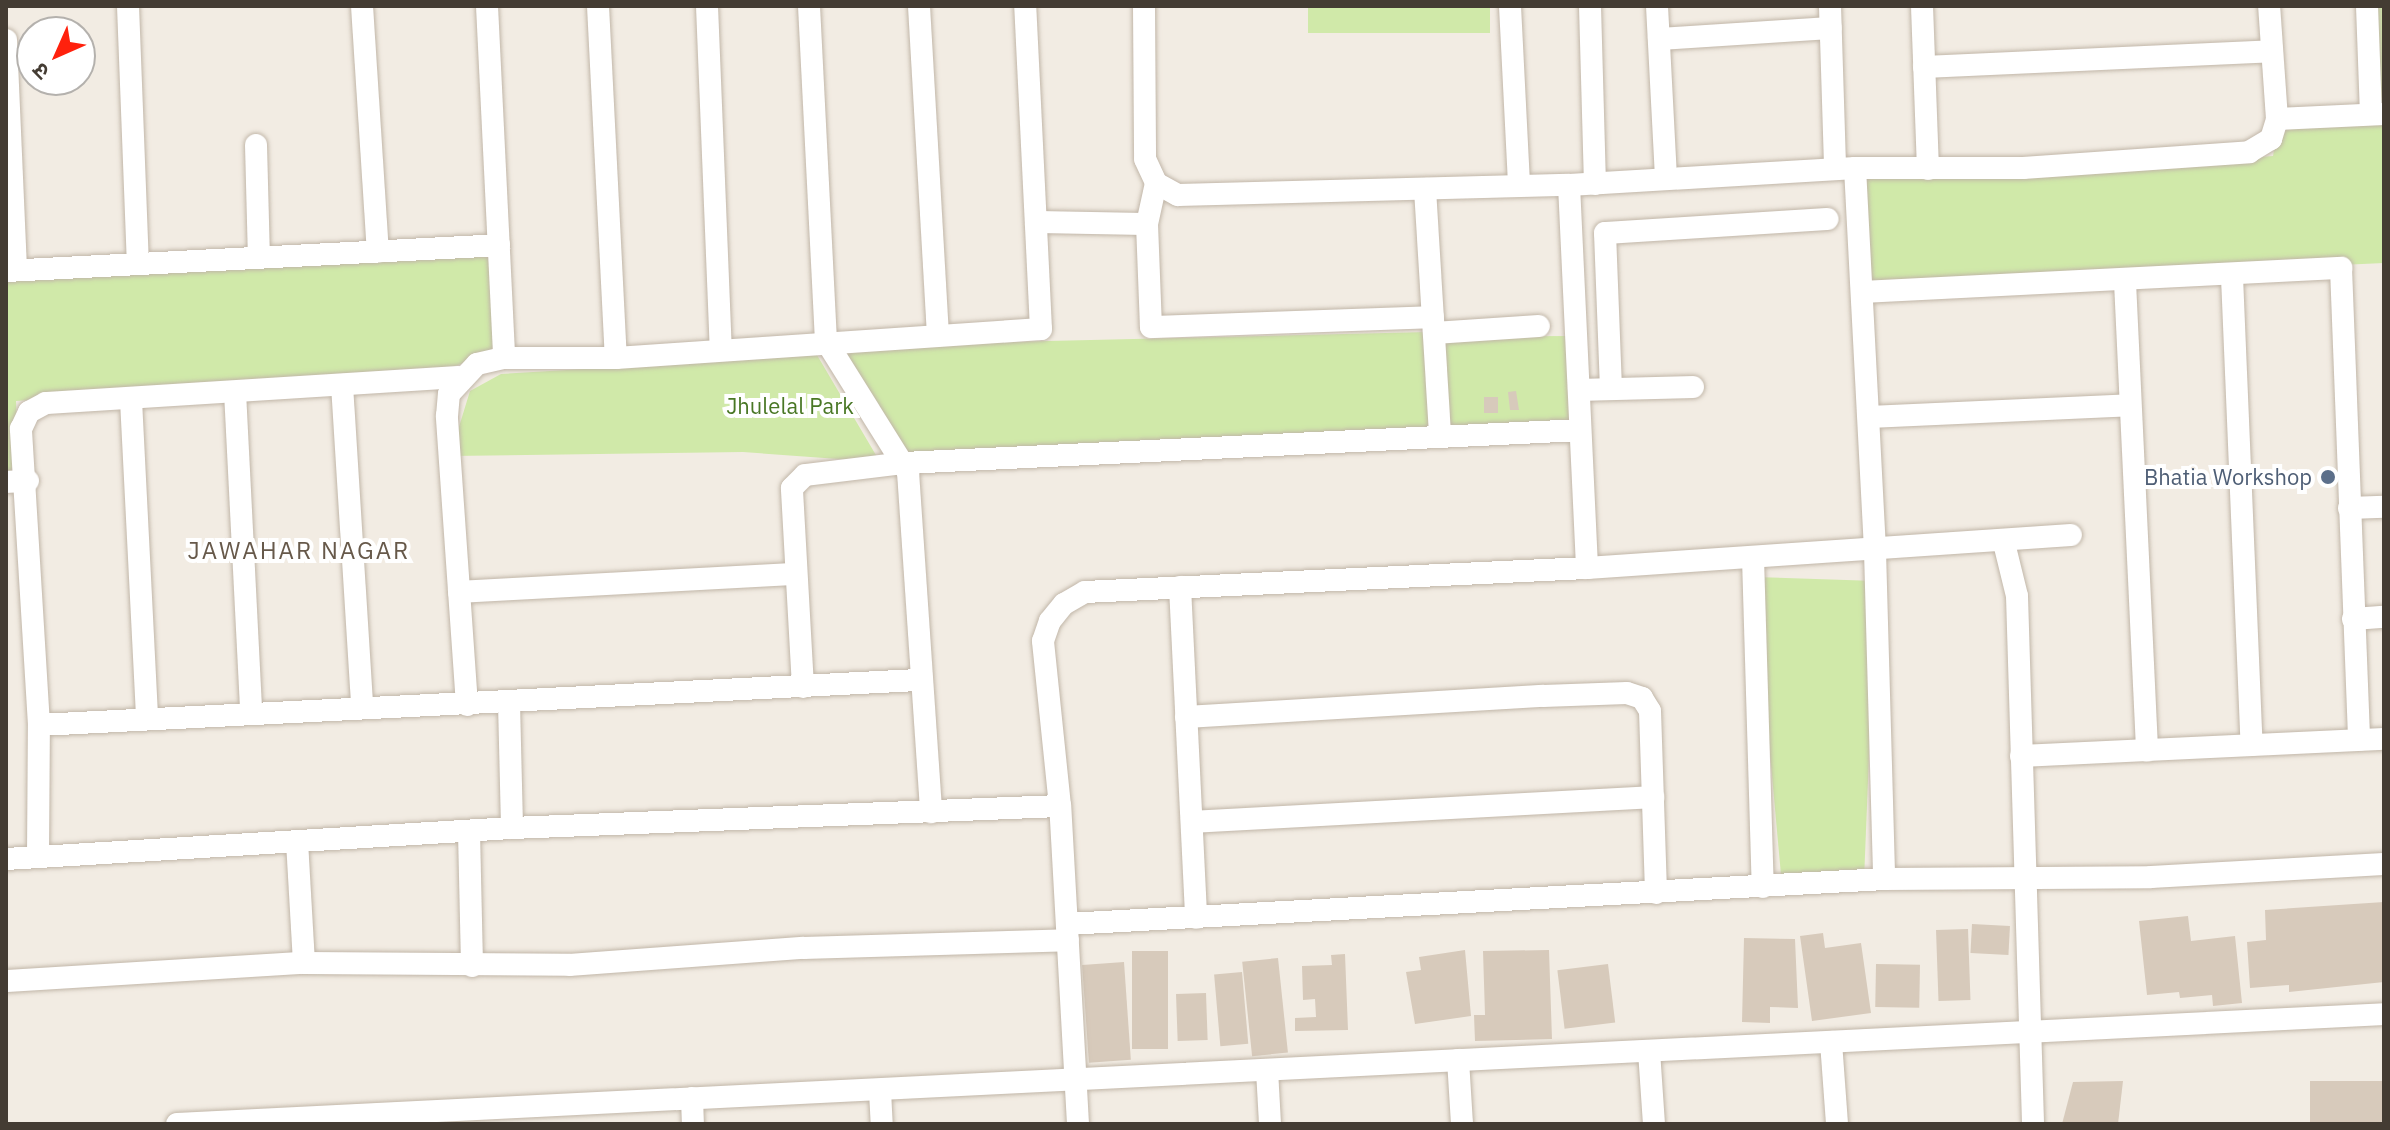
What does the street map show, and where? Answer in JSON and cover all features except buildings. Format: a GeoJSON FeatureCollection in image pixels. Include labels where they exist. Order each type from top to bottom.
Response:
{"type":"FeatureCollection","features":[{"type":"Feature","properties":{"kind":"street"},"geometry":{"type":"LineString","coordinates":[[128,6],[138,264]]}},
{"type":"Feature","properties":{"kind":"street"},"geometry":{"type":"LineString","coordinates":[[362,6],[378,251]]}},
{"type":"Feature","properties":{"kind":"street"},"geometry":{"type":"LineString","coordinates":[[487,6],[504,358]]}},
{"type":"Feature","properties":{"kind":"street"},"geometry":{"type":"LineString","coordinates":[[598,6],[616,358]]}},
{"type":"Feature","properties":{"kind":"street"},"geometry":{"type":"LineString","coordinates":[[707,6],[721,350]]}},
{"type":"Feature","properties":{"kind":"street"},"geometry":{"type":"LineString","coordinates":[[809,6],[826,341],[904,463],[931,812]]}},
{"type":"Feature","properties":{"kind":"street"},"geometry":{"type":"LineString","coordinates":[[919,6],[938,335]]}},
{"type":"Feature","properties":{"kind":"street"},"geometry":{"type":"LineString","coordinates":[[467,705],[447,416],[449,394],[459,377],[477,364],[504,358],[616,358],[826,341],[1041,329],[1025,6]]}},
{"type":"Feature","properties":{"kind":"street"},"geometry":{"type":"LineString","coordinates":[[1144,6],[1145,159],[1156,183],[1178,195],[1595,184],[1845,168],[2023,168],[2249,152],[2271,139],[2277,119],[2269,6]]}},
{"type":"Feature","properties":{"kind":"street"},"geometry":{"type":"LineString","coordinates":[[1510,6],[1519,186]]}},
{"type":"Feature","properties":{"kind":"street"},"geometry":{"type":"LineString","coordinates":[[1590,6],[1595,184]]}},
{"type":"Feature","properties":{"kind":"street"},"geometry":{"type":"LineString","coordinates":[[1657,6],[1666,179]]}},
{"type":"Feature","properties":{"kind":"street"},"geometry":{"type":"LineString","coordinates":[[1922,6],[1928,169]]}},
{"type":"Feature","properties":{"kind":"street"},"geometry":{"type":"LineString","coordinates":[[2277,119],[2378,113],[2367,6]]}},
{"type":"Feature","properties":{"kind":"street"},"geometry":{"type":"LineString","coordinates":[[1659,39],[1830,17],[1845,168],[1863,292],[1875,551],[1884,879]]}},
{"type":"Feature","properties":{"kind":"street"},"geometry":{"type":"LineString","coordinates":[[6,40],[11,271],[499,245]]}},
{"type":"Feature","properties":{"kind":"street"},"geometry":{"type":"LineString","coordinates":[[1924,67],[2272,51]]}},
{"type":"Feature","properties":{"kind":"street"},"geometry":{"type":"LineString","coordinates":[[256,145],[259,256]]}},
{"type":"Feature","properties":{"kind":"street"},"geometry":{"type":"LineString","coordinates":[[1156,183],[1147,224],[1151,327],[1539,326]]}},
{"type":"Feature","properties":{"kind":"street"},"geometry":{"type":"LineString","coordinates":[[1569,185],[1587,568]]}},
{"type":"Feature","properties":{"kind":"street"},"geometry":{"type":"LineString","coordinates":[[1425,189],[1440,436]]}},
{"type":"Feature","properties":{"kind":"street"},"geometry":{"type":"LineString","coordinates":[[1611,389],[1605,233],[1828,219]]}},
{"type":"Feature","properties":{"kind":"street"},"geometry":{"type":"LineString","coordinates":[[1036,222],[1147,224]]}},
{"type":"Feature","properties":{"kind":"street"},"geometry":{"type":"LineString","coordinates":[[1863,292],[2232,277],[2341,268],[2359,740]]}},
{"type":"Feature","properties":{"kind":"street"},"geometry":{"type":"LineString","coordinates":[[2232,277],[2252,745]]}},
{"type":"Feature","properties":{"kind":"street"},"geometry":{"type":"LineString","coordinates":[[2125,282],[2147,750]]}},
{"type":"Feature","properties":{"kind":"street"},"geometry":{"type":"LineString","coordinates":[[38,856],[39,725],[17,481],[21,429],[29,412],[46,403],[459,377]]}},
{"type":"Feature","properties":{"kind":"street"},"geometry":{"type":"LineString","coordinates":[[342,385],[362,707]]}},
{"type":"Feature","properties":{"kind":"street"},"geometry":{"type":"LineString","coordinates":[[1579,390],[1693,387]]}},
{"type":"Feature","properties":{"kind":"street"},"geometry":{"type":"LineString","coordinates":[[235,392],[251,713]]}},
{"type":"Feature","properties":{"kind":"street"},"geometry":{"type":"LineString","coordinates":[[131,400],[147,719]]}},
{"type":"Feature","properties":{"kind":"street"},"geometry":{"type":"LineString","coordinates":[[1869,417],[2130,405]]}},
{"type":"Feature","properties":{"kind":"street"},"geometry":{"type":"LineString","coordinates":[[803,687],[796,574],[795,481],[805,475],[904,463],[1580,430]]}},
{"type":"Feature","properties":{"kind":"street"},"geometry":{"type":"LineString","coordinates":[[2349,508],[2384,507]]}},
{"type":"Feature","properties":{"kind":"street"},"geometry":{"type":"LineString","coordinates":[[1078,1124],[1060,806],[1043,641],[1050,621],[1064,604],[1085,592],[1587,568],[2004,543],[2071,535]]}},
{"type":"Feature","properties":{"kind":"street"},"geometry":{"type":"LineString","coordinates":[[2004,543],[2017,596],[2033,1124]]}},
{"type":"Feature","properties":{"kind":"street"},"geometry":{"type":"LineString","coordinates":[[1753,558],[1763,887]]}},
{"type":"Feature","properties":{"kind":"street"},"geometry":{"type":"LineString","coordinates":[[459,592],[796,574]]}},
{"type":"Feature","properties":{"kind":"street"},"geometry":{"type":"LineString","coordinates":[[1180,587],[1196,918]]}},
{"type":"Feature","properties":{"kind":"street"},"geometry":{"type":"LineString","coordinates":[[2353,619],[2384,617]]}},
{"type":"Feature","properties":{"kind":"street"},"geometry":{"type":"LineString","coordinates":[[39,725],[919,680]]}},
{"type":"Feature","properties":{"kind":"street"},"geometry":{"type":"LineString","coordinates":[[1186,717],[1627,693],[1642,698],[1650,711],[1656,893]]}},
{"type":"Feature","properties":{"kind":"street"},"geometry":{"type":"LineString","coordinates":[[509,703],[512,828]]}},
{"type":"Feature","properties":{"kind":"street"},"geometry":{"type":"LineString","coordinates":[[2021,756],[2384,739]]}},
{"type":"Feature","properties":{"kind":"street"},"geometry":{"type":"LineString","coordinates":[[1192,822],[1653,797]]}},
{"type":"Feature","properties":{"kind":"street"},"geometry":{"type":"LineString","coordinates":[[6,859],[512,828],[1060,806]]}},
{"type":"Feature","properties":{"kind":"street"},"geometry":{"type":"LineString","coordinates":[[469,832],[472,966]]}},
{"type":"Feature","properties":{"kind":"street"},"geometry":{"type":"LineString","coordinates":[[297,841],[304,963]]}},
{"type":"Feature","properties":{"kind":"street"},"geometry":{"type":"LineString","coordinates":[[6,981],[304,963],[472,966],[1067,932],[1196,918],[1884,879],[2024,879],[2384,864]]}},
{"type":"Feature","properties":{"kind":"street"},"geometry":{"type":"LineString","coordinates":[[177,1124],[2384,1014]]}},
{"type":"Feature","properties":{"kind":"street"},"geometry":{"type":"LineString","coordinates":[[1831,1042],[1837,1124]]}},
{"type":"Feature","properties":{"kind":"street"},"geometry":{"type":"LineString","coordinates":[[1649,1051],[1654,1124]]}},
{"type":"Feature","properties":{"kind":"street"},"geometry":{"type":"LineString","coordinates":[[1458,1060],[1462,1124]]}},
{"type":"Feature","properties":{"kind":"street"},"geometry":{"type":"LineString","coordinates":[[1267,1070],[1270,1124]]}},
{"type":"Feature","properties":{"kind":"street"},"geometry":{"type":"LineString","coordinates":[[880,1091],[882,1124]]}},
{"type":"Feature","properties":{"kind":"street"},"geometry":{"type":"LineString","coordinates":[[692,1098],[693,1124]]}},
{"type":"Feature","properties":{"kind":"green space"},"geometry":{"type":"Polygon","coordinates":[[[1308,6],[1490,6],[1490,33],[1308,33],[1308,6]]]}},
{"type":"Feature","properties":{"kind":"green space"},"geometry":{"type":"Polygon","coordinates":[[[2372,6],[2384,6],[2384,263],[1872,287],[1865,175],[2018,176],[2273,156],[2279,120],[2377,124],[2372,6]]]}},
{"type":"Feature","properties":{"kind":"green space"},"geometry":{"type":"Polygon","coordinates":[[[493,251],[496,352],[443,370],[16,401],[19,474],[6,474],[6,277],[493,251]]]}},
{"type":"Feature","properties":{"kind":"green space"},"geometry":{"type":"Polygon","coordinates":[[[1428,332],[1440,337],[1569,336],[1569,421],[907,454],[841,346],[1428,332]]]}},
{"type":"Feature","properties":{"kind":"green space","name":"Jhulelal Park"},"geometry":{"type":"Polygon","coordinates":[[[817,355],[880,462],[743,452],[450,456],[470,391],[501,374],[817,355]]]}},
{"type":"Feature","properties":{"kind":"green space"},"geometry":{"type":"Polygon","coordinates":[[[1754,577],[1876,581],[1864,880],[1782,886],[1754,577]]]}},
{"type":"Feature","properties":{"kind":"place","name":"Bhatia Workshop"},"geometry":{"type":"Point","coordinates":[2328,477]}},
{"type":"Feature","properties":{"kind":"district","name":"JAWAHAR NAGAR"},"geometry":{"type":"Point","coordinates":[299,551]}}]}
